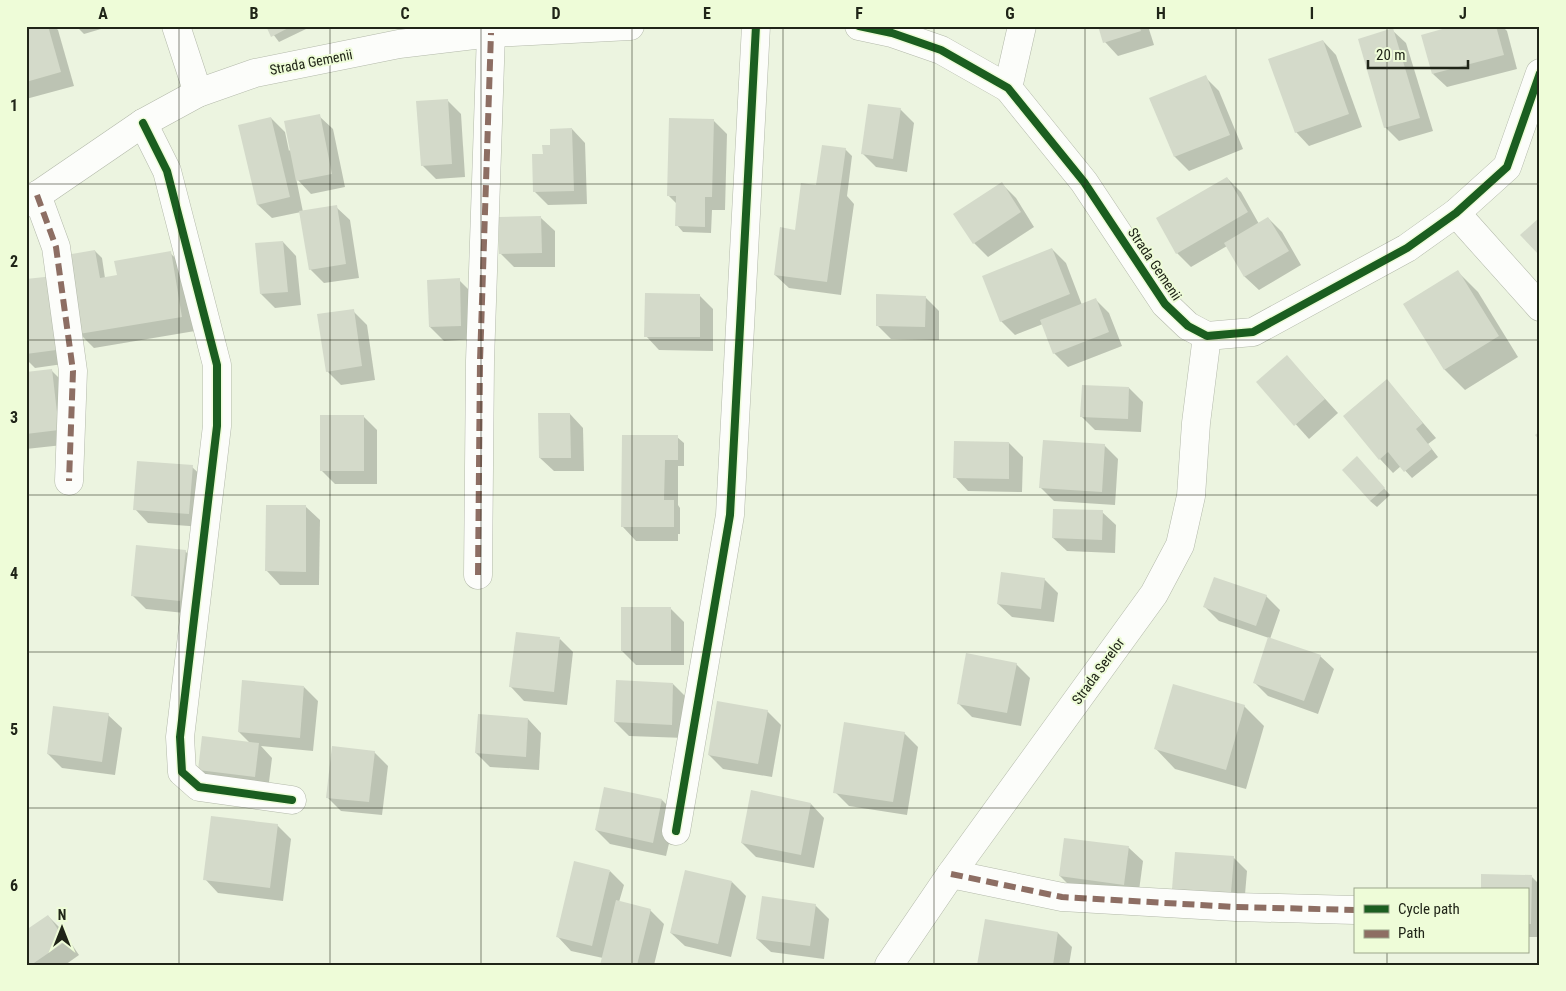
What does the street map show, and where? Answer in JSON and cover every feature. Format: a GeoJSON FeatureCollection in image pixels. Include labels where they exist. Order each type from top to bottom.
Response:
{"type":"FeatureCollection","features":[{"type":"Feature","properties":{"kind":"street"},"geometry":{"type":"LineString","coordinates":[[176,26],[198,93]]}},
{"type":"Feature","properties":{"kind":"street","name":"Strada Gemenii"},"geometry":{"type":"LineString","coordinates":[[32,199],[143,123],[198,93],[255,73],[400,44],[491,33],[630,26]]}},
{"type":"Feature","properties":{"kind":"street"},"geometry":{"type":"LineString","coordinates":[[676,832],[730,515],[756,26]]}},
{"type":"Feature","properties":{"kind":"street","name":"Strada Gemenii"},"geometry":{"type":"LineString","coordinates":[[859,26],[892,33],[941,50],[1008,88],[1084,182],[1165,304],[1188,326],[1207,336]]}},
{"type":"Feature","properties":{"kind":"street"},"geometry":{"type":"LineString","coordinates":[[1008,88],[1022,26]]}},
{"type":"Feature","properties":{"kind":"street"},"geometry":{"type":"LineString","coordinates":[[478,575],[480,361],[491,33]]}},
{"type":"Feature","properties":{"kind":"street"},"geometry":{"type":"LineString","coordinates":[[1207,336],[1253,332],[1408,248],[1456,213],[1507,167],[1540,74]]}},
{"type":"Feature","properties":{"kind":"street"},"geometry":{"type":"LineString","coordinates":[[143,123],[166,171],[218,365],[218,426],[180,737],[182,772],[198,787],[292,800]]}},
{"type":"Feature","properties":{"kind":"street"},"geometry":{"type":"LineString","coordinates":[[32,199],[56,247],[73,371],[69,481]]}},
{"type":"Feature","properties":{"kind":"street"},"geometry":{"type":"LineString","coordinates":[[1456,213],[1540,307]]}},
{"type":"Feature","properties":{"kind":"street","name":"Strada Serelor"},"geometry":{"type":"LineString","coordinates":[[889,965],[951,874],[1154,594],[1180,545],[1191,496],[1196,423],[1207,336]]}},
{"type":"Feature","properties":{"kind":"street"},"geometry":{"type":"LineString","coordinates":[[951,874],[1062,897],[1236,908],[1354,910]]}},
{"type":"Feature","properties":{"kind":"building"},"geometry":{"type":"Polygon","coordinates":[[[26,26],[48,26],[61,72],[26,82],[26,26]]]}},
{"type":"Feature","properties":{"kind":"building"},"geometry":{"type":"Polygon","coordinates":[[[266,26],[292,26],[271,37],[266,26]]]}},
{"type":"Feature","properties":{"kind":"building"},"geometry":{"type":"Polygon","coordinates":[[[1098,26],[1139,26],[1141,31],[1103,43],[1098,26]]]}},
{"type":"Feature","properties":{"kind":"building"},"geometry":{"type":"Polygon","coordinates":[[[1453,26],[1496,26],[1504,55],[1432,74],[1421,35],[1453,26]]]}},
{"type":"Feature","properties":{"kind":"building"},"geometry":{"type":"Polygon","coordinates":[[[1393,28],[1420,118],[1384,128],[1358,39],[1393,28]]]}},
{"type":"Feature","properties":{"kind":"building"},"geometry":{"type":"Polygon","coordinates":[[[1323,40],[1349,114],[1295,133],[1268,59],[1323,40]]]}},
{"type":"Feature","properties":{"kind":"building"},"geometry":{"type":"Polygon","coordinates":[[[1206,75],[1230,135],[1174,157],[1149,98],[1206,75]]]}},
{"type":"Feature","properties":{"kind":"building"},"geometry":{"type":"Polygon","coordinates":[[[448,99],[452,164],[421,166],[416,101],[448,99]]]}},
{"type":"Feature","properties":{"kind":"building"},"geometry":{"type":"Polygon","coordinates":[[[868,104],[901,108],[893,159],[861,154],[868,104]]]}},
{"type":"Feature","properties":{"kind":"building"},"geometry":{"type":"Polygon","coordinates":[[[320,114],[332,174],[296,181],[284,121],[320,114]]]}},
{"type":"Feature","properties":{"kind":"building"},"geometry":{"type":"Polygon","coordinates":[[[271,117],[290,197],[257,205],[238,125],[271,117]]]}},
{"type":"Feature","properties":{"kind":"building"},"geometry":{"type":"Polygon","coordinates":[[[669,118],[714,119],[712,197],[705,197],[705,227],[675,226],[676,196],[667,196],[669,118]]]}},
{"type":"Feature","properties":{"kind":"building"},"geometry":{"type":"Polygon","coordinates":[[[572,128],[574,191],[533,192],[532,154],[543,154],[542,145],[550,145],[550,129],[572,128]]]}},
{"type":"Feature","properties":{"kind":"building"},"geometry":{"type":"Polygon","coordinates":[[[822,145],[846,148],[827,282],[774,275],[780,227],[795,230],[801,183],[816,185],[822,145]]]}},
{"type":"Feature","properties":{"kind":"building"},"geometry":{"type":"Polygon","coordinates":[[[1227,177],[1248,212],[1176,254],[1156,218],[1227,177]]]}},
{"type":"Feature","properties":{"kind":"building"},"geometry":{"type":"Polygon","coordinates":[[[1002,182],[1021,212],[973,244],[953,214],[1002,182]]]}},
{"type":"Feature","properties":{"kind":"building"},"geometry":{"type":"Polygon","coordinates":[[[337,205],[346,264],[309,270],[299,211],[337,205]]]}},
{"type":"Feature","properties":{"kind":"building"},"geometry":{"type":"Polygon","coordinates":[[[541,216],[542,253],[499,254],[499,217],[541,216]]]}},
{"type":"Feature","properties":{"kind":"building"},"geometry":{"type":"Polygon","coordinates":[[[1268,217],[1289,251],[1244,277],[1224,243],[1268,217]]]}},
{"type":"Feature","properties":{"kind":"building"},"geometry":{"type":"Polygon","coordinates":[[[1540,217],[1540,256],[1520,235],[1540,217]]]}},
{"type":"Feature","properties":{"kind":"building"},"geometry":{"type":"Polygon","coordinates":[[[283,241],[288,292],[260,294],[255,243],[283,241]]]}},
{"type":"Feature","properties":{"kind":"building"},"geometry":{"type":"Polygon","coordinates":[[[1052,248],[1070,294],[1000,322],[982,276],[1052,248]]]}},
{"type":"Feature","properties":{"kind":"building"},"geometry":{"type":"Polygon","coordinates":[[[95,250],[100,278],[117,275],[114,261],[171,251],[182,317],[79,334],[66,255],[95,250]]]}},
{"type":"Feature","properties":{"kind":"building"},"geometry":{"type":"Polygon","coordinates":[[[1458,270],[1499,336],[1444,370],[1403,304],[1458,270]]]}},
{"type":"Feature","properties":{"kind":"building"},"geometry":{"type":"Polygon","coordinates":[[[54,276],[64,349],[26,354],[26,279],[54,276]]]}},
{"type":"Feature","properties":{"kind":"building"},"geometry":{"type":"Polygon","coordinates":[[[460,278],[461,326],[429,327],[427,280],[460,278]]]}},
{"type":"Feature","properties":{"kind":"building"},"geometry":{"type":"Polygon","coordinates":[[[645,293],[700,294],[700,337],[644,337],[645,293]]]}},
{"type":"Feature","properties":{"kind":"building"},"geometry":{"type":"Polygon","coordinates":[[[876,294],[926,296],[925,327],[876,326],[876,294]]]}},
{"type":"Feature","properties":{"kind":"building"},"geometry":{"type":"Polygon","coordinates":[[[1096,298],[1109,332],[1053,354],[1040,320],[1096,298]]]}},
{"type":"Feature","properties":{"kind":"building"},"geometry":{"type":"Polygon","coordinates":[[[354,309],[362,366],[326,372],[317,314],[354,309]]]}},
{"type":"Feature","properties":{"kind":"building"},"geometry":{"type":"Polygon","coordinates":[[[1287,355],[1325,399],[1294,426],[1256,382],[1287,355]]]}},
{"type":"Feature","properties":{"kind":"building"},"geometry":{"type":"Polygon","coordinates":[[[52,369],[59,430],[26,434],[26,372],[52,369]]]}},
{"type":"Feature","properties":{"kind":"building"},"geometry":{"type":"Polygon","coordinates":[[[1387,379],[1423,423],[1416,429],[1432,449],[1404,472],[1388,452],[1379,460],[1343,416],[1387,379]]]}},
{"type":"Feature","properties":{"kind":"building"},"geometry":{"type":"Polygon","coordinates":[[[1082,385],[1129,387],[1128,419],[1080,417],[1082,385]]]}},
{"type":"Feature","properties":{"kind":"building"},"geometry":{"type":"Polygon","coordinates":[[[538,413],[570,413],[571,458],[539,458],[538,413]]]}},
{"type":"Feature","properties":{"kind":"building"},"geometry":{"type":"Polygon","coordinates":[[[320,415],[364,415],[364,471],[320,471],[320,415]]]}},
{"type":"Feature","properties":{"kind":"building"},"geometry":{"type":"Polygon","coordinates":[[[1540,431],[1540,441],[1535,435],[1540,431]]]}},
{"type":"Feature","properties":{"kind":"building"},"geometry":{"type":"Polygon","coordinates":[[[622,435],[678,435],[678,460],[665,460],[664,500],[674,500],[674,527],[621,527],[622,435]]]}},
{"type":"Feature","properties":{"kind":"building"},"geometry":{"type":"Polygon","coordinates":[[[1043,440],[1105,444],[1102,492],[1039,488],[1043,440]]]}},
{"type":"Feature","properties":{"kind":"building"},"geometry":{"type":"Polygon","coordinates":[[[954,441],[1009,442],[1009,479],[953,478],[954,441]]]}},
{"type":"Feature","properties":{"kind":"building"},"geometry":{"type":"Polygon","coordinates":[[[1357,456],[1385,488],[1370,501],[1342,470],[1357,456]]]}},
{"type":"Feature","properties":{"kind":"building"},"geometry":{"type":"Polygon","coordinates":[[[137,461],[193,465],[189,514],[133,510],[137,461]]]}},
{"type":"Feature","properties":{"kind":"building"},"geometry":{"type":"Polygon","coordinates":[[[266,505],[306,505],[306,572],[265,571],[266,505]]]}},
{"type":"Feature","properties":{"kind":"building"},"geometry":{"type":"Polygon","coordinates":[[[1053,509],[1103,510],[1102,540],[1052,538],[1053,509]]]}},
{"type":"Feature","properties":{"kind":"building"},"geometry":{"type":"Polygon","coordinates":[[[136,545],[186,550],[180,601],[131,596],[136,545]]]}},
{"type":"Feature","properties":{"kind":"building"},"geometry":{"type":"Polygon","coordinates":[[[1001,572],[1045,578],[1041,609],[997,604],[1001,572]]]}},
{"type":"Feature","properties":{"kind":"building"},"geometry":{"type":"Polygon","coordinates":[[[1214,577],[1267,595],[1256,626],[1203,607],[1214,577]]]}},
{"type":"Feature","properties":{"kind":"building"},"geometry":{"type":"Polygon","coordinates":[[[621,607],[671,607],[671,651],[621,651],[621,607]]]}},
{"type":"Feature","properties":{"kind":"building"},"geometry":{"type":"Polygon","coordinates":[[[516,632],[560,637],[554,692],[509,687],[516,632]]]}},
{"type":"Feature","properties":{"kind":"building"},"geometry":{"type":"Polygon","coordinates":[[[1268,637],[1321,655],[1304,701],[1253,683],[1268,637]]]}},
{"type":"Feature","properties":{"kind":"building"},"geometry":{"type":"Polygon","coordinates":[[[966,653],[1017,663],[1007,713],[957,704],[966,653]]]}},
{"type":"Feature","properties":{"kind":"building"},"geometry":{"type":"Polygon","coordinates":[[[242,680],[304,686],[300,738],[238,732],[242,680]]]}},
{"type":"Feature","properties":{"kind":"building"},"geometry":{"type":"Polygon","coordinates":[[[616,680],[673,683],[672,725],[614,722],[616,680]]]}},
{"type":"Feature","properties":{"kind":"building"},"geometry":{"type":"Polygon","coordinates":[[[1173,684],[1245,705],[1226,770],[1154,749],[1173,684]]]}},
{"type":"Feature","properties":{"kind":"building"},"geometry":{"type":"Polygon","coordinates":[[[717,701],[768,710],[758,764],[708,755],[717,701]]]}},
{"type":"Feature","properties":{"kind":"building"},"geometry":{"type":"Polygon","coordinates":[[[53,706],[109,713],[102,762],[47,754],[53,706]]]}},
{"type":"Feature","properties":{"kind":"building"},"geometry":{"type":"Polygon","coordinates":[[[478,714],[528,718],[526,757],[475,753],[478,714]]]}},
{"type":"Feature","properties":{"kind":"building"},"geometry":{"type":"Polygon","coordinates":[[[844,722],[905,732],[893,802],[833,793],[844,722]]]}},
{"type":"Feature","properties":{"kind":"building"},"geometry":{"type":"Polygon","coordinates":[[[202,736],[259,743],[255,777],[198,770],[202,736]]]}},
{"type":"Feature","properties":{"kind":"building"},"geometry":{"type":"Polygon","coordinates":[[[332,746],[375,751],[369,802],[326,798],[332,746]]]}},
{"type":"Feature","properties":{"kind":"building"},"geometry":{"type":"Polygon","coordinates":[[[604,787],[662,799],[653,843],[595,830],[604,787]]]}},
{"type":"Feature","properties":{"kind":"building"},"geometry":{"type":"Polygon","coordinates":[[[751,790],[811,803],[801,855],[741,843],[751,790]]]}},
{"type":"Feature","properties":{"kind":"building"},"geometry":{"type":"Polygon","coordinates":[[[211,816],[278,824],[270,888],[203,880],[211,816]]]}},
{"type":"Feature","properties":{"kind":"building"},"geometry":{"type":"Polygon","coordinates":[[[1064,838],[1129,846],[1124,885],[1059,876],[1064,838]]]}},
{"type":"Feature","properties":{"kind":"building"},"geometry":{"type":"Polygon","coordinates":[[[1175,852],[1234,856],[1231,893],[1172,889],[1175,852]]]}},
{"type":"Feature","properties":{"kind":"building"},"geometry":{"type":"Polygon","coordinates":[[[574,861],[610,870],[592,946],[556,937],[574,861]]]}},
{"type":"Feature","properties":{"kind":"building"},"geometry":{"type":"Polygon","coordinates":[[[685,870],[732,881],[718,944],[670,933],[685,870]]]}},
{"type":"Feature","properties":{"kind":"building"},"geometry":{"type":"Polygon","coordinates":[[[1481,874],[1532,875],[1531,924],[1528,924],[1528,888],[1481,888],[1481,874]]]}},
{"type":"Feature","properties":{"kind":"building"},"geometry":{"type":"Polygon","coordinates":[[[762,896],[816,904],[810,946],[756,939],[762,896]]]}},
{"type":"Feature","properties":{"kind":"building"},"geometry":{"type":"Polygon","coordinates":[[[616,900],[651,909],[637,965],[600,965],[616,900]]]}},
{"type":"Feature","properties":{"kind":"building"},"geometry":{"type":"Polygon","coordinates":[[[48,915],[66,941],[31,965],[26,965],[26,930],[48,915]]]}},
{"type":"Feature","properties":{"kind":"building"},"geometry":{"type":"Polygon","coordinates":[[[985,919],[1058,932],[1053,965],[977,965],[985,919]]]}},
{"type":"Feature","properties":{"kind":"marked path"},"geometry":{"type":"LineString","coordinates":[[478,575],[480,361],[491,33]]}},
{"type":"Feature","properties":{"kind":"marked path"},"geometry":{"type":"LineString","coordinates":[[37,195],[56,247],[73,371],[69,481]]}},
{"type":"Feature","properties":{"kind":"marked path"},"geometry":{"type":"LineString","coordinates":[[951,874],[1062,897],[1236,907],[1354,910]]}},
{"type":"Feature","properties":{"kind":"cycle path"},"geometry":{"type":"LineString","coordinates":[[676,831],[730,515],[756,26]]}},
{"type":"Feature","properties":{"kind":"cycle path"},"geometry":{"type":"LineString","coordinates":[[859,26],[892,33],[941,50],[1008,88],[1084,182],[1165,304],[1188,326],[1207,336],[1253,332],[1407,248],[1456,213],[1507,167],[1540,73]]}},
{"type":"Feature","properties":{"kind":"cycle path"},"geometry":{"type":"LineString","coordinates":[[143,123],[167,171],[217,365],[217,426],[180,737],[182,772],[199,787],[292,800]]}}]}
